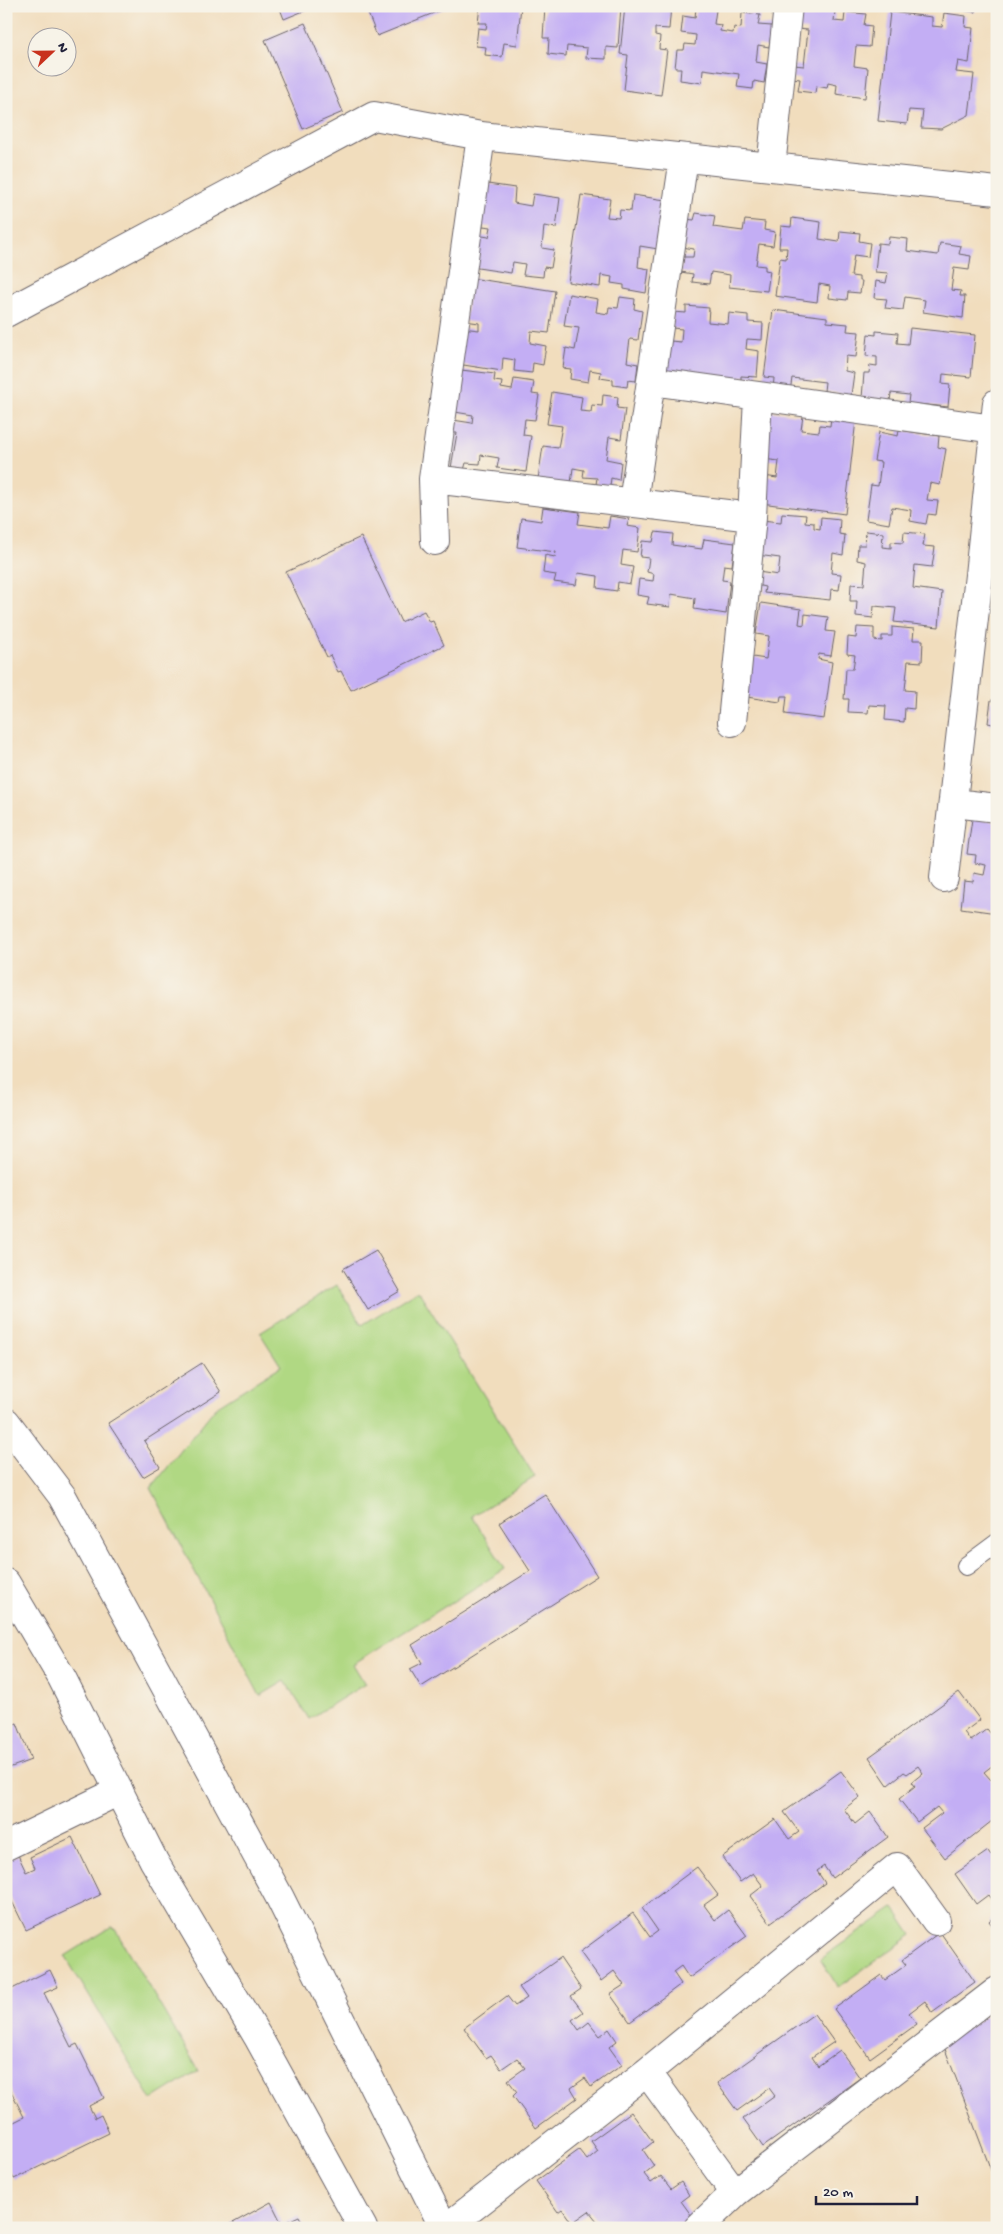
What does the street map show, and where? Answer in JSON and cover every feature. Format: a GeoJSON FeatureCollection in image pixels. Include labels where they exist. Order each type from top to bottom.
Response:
{"type":"FeatureCollection","features":[{"type":"Feature","properties":{"kind":"street"},"geometry":{"type":"LineString","coordinates":[[772,167],[788,6]]}},
{"type":"Feature","properties":{"kind":"street"},"geometry":{"type":"LineString","coordinates":[[6,313],[374,116],[481,136],[997,191]]}},
{"type":"Feature","properties":{"kind":"street"},"geometry":{"type":"LineString","coordinates":[[435,541],[433,479],[481,136]]}},
{"type":"Feature","properties":{"kind":"street"},"geometry":{"type":"LineString","coordinates":[[633,502],[684,158]]}},
{"type":"Feature","properties":{"kind":"street"},"geometry":{"type":"LineString","coordinates":[[651,381],[758,397],[995,416],[988,576],[944,878]]}},
{"type":"Feature","properties":{"kind":"street"},"geometry":{"type":"LineString","coordinates":[[732,722],[752,516],[758,397]]}},
{"type":"Feature","properties":{"kind":"street"},"geometry":{"type":"LineString","coordinates":[[433,479],[752,516]]}},
{"type":"Feature","properties":{"kind":"street"},"geometry":{"type":"LineString","coordinates":[[954,803],[997,808]]}},
{"type":"Feature","properties":{"kind":"street"},"geometry":{"type":"LineString","coordinates":[[6,1422],[62,1496],[280,1898],[445,2228],[648,2072],[897,1867],[936,1921]]}},
{"type":"Feature","properties":{"kind":"street"},"geometry":{"type":"LineString","coordinates":[[6,1583],[62,1678],[154,1860],[259,2039],[363,2228]]}},
{"type":"Feature","properties":{"kind":"street"},"geometry":{"type":"LineString","coordinates":[[6,1846],[119,1791]]}},
{"type":"Feature","properties":{"kind":"street"},"geometry":{"type":"LineString","coordinates":[[698,2228],[734,2193],[997,1991]]}},
{"type":"Feature","properties":{"kind":"street"},"geometry":{"type":"LineString","coordinates":[[648,2072],[734,2193]]}},
{"type":"Feature","properties":{"kind":"lane"},"geometry":{"type":"LineString","coordinates":[[966,1566],[997,1543]]}},
{"type":"Feature","properties":{"kind":"green space"},"geometry":{"type":"Polygon","coordinates":[[[337,1285],[362,1325],[418,1290],[535,1477],[472,1516],[505,1569],[353,1664],[365,1684],[309,1719],[285,1681],[260,1696],[151,1488],[216,1407],[281,1366],[260,1333],[337,1285]]]}},
{"type":"Feature","properties":{"kind":"green space"},"geometry":{"type":"Polygon","coordinates":[[[894,1908],[912,1935],[838,1987],[820,1959],[894,1908]]]}},
{"type":"Feature","properties":{"kind":"green space"},"geometry":{"type":"Polygon","coordinates":[[[113,1926],[199,2071],[152,2100],[65,1956],[113,1926]]]}},
{"type":"Feature","properties":{"kind":"building"},"geometry":{"type":"Polygon","coordinates":[[[279,6],[316,6],[284,19],[279,6]]]}},
{"type":"Feature","properties":{"kind":"building"},"geometry":{"type":"Polygon","coordinates":[[[365,6],[451,6],[377,36],[365,6]]]}},
{"type":"Feature","properties":{"kind":"building"},"geometry":{"type":"Polygon","coordinates":[[[480,6],[521,6],[517,45],[504,43],[502,57],[485,55],[486,47],[476,46],[478,28],[486,29],[487,23],[478,23],[480,6]]]}},
{"type":"Feature","properties":{"kind":"building"},"geometry":{"type":"Polygon","coordinates":[[[545,6],[621,6],[618,48],[606,47],[606,59],[586,58],[587,48],[567,46],[566,56],[548,54],[549,38],[543,38],[545,6]]]}},
{"type":"Feature","properties":{"kind":"building"},"geometry":{"type":"Polygon","coordinates":[[[625,6],[671,6],[669,29],[655,28],[655,35],[660,36],[659,49],[667,50],[661,95],[624,90],[628,55],[620,54],[625,6]]]}},
{"type":"Feature","properties":{"kind":"building"},"geometry":{"type":"Polygon","coordinates":[[[807,6],[829,6],[828,10],[835,11],[834,21],[844,22],[845,12],[866,14],[864,25],[872,26],[870,47],[856,46],[854,66],[868,68],[865,98],[836,94],[837,85],[828,83],[827,88],[816,86],[815,93],[798,91],[800,79],[792,78],[794,65],[804,66],[808,30],[797,29],[799,9],[806,10],[807,6]]]}},
{"type":"Feature","properties":{"kind":"building"},"geometry":{"type":"Polygon","coordinates":[[[934,6],[976,6],[975,12],[934,6]]]}},
{"type":"Feature","properties":{"kind":"building"},"geometry":{"type":"Polygon","coordinates":[[[696,7],[716,10],[714,24],[721,25],[720,31],[733,33],[734,27],[741,28],[742,13],[760,15],[758,25],[772,26],[769,47],[758,45],[756,62],[767,64],[764,83],[754,81],[753,89],[737,87],[739,74],[703,69],[702,83],[680,80],[681,68],[675,68],[677,50],[684,50],[685,44],[695,45],[696,35],[681,33],[683,16],[695,18],[696,7]]]}},
{"type":"Feature","properties":{"kind":"building"},"geometry":{"type":"Polygon","coordinates":[[[890,12],[932,17],[932,26],[942,27],[944,13],[966,16],[965,27],[973,28],[969,63],[958,61],[956,72],[974,74],[969,115],[941,129],[921,128],[923,111],[909,110],[907,124],[878,121],[890,12]]]}},
{"type":"Feature","properties":{"kind":"building"},"geometry":{"type":"Polygon","coordinates":[[[305,23],[343,112],[303,129],[265,40],[305,23]]]}},
{"type":"Feature","properties":{"kind":"building"},"geometry":{"type":"Polygon","coordinates":[[[481,183],[515,188],[514,203],[531,206],[533,194],[560,198],[556,228],[544,226],[542,248],[554,250],[551,268],[544,267],[543,277],[523,275],[525,264],[513,262],[511,273],[471,267],[475,235],[489,237],[491,227],[475,225],[481,183]]]}},
{"type":"Feature","properties":{"kind":"building"},"geometry":{"type":"Polygon","coordinates":[[[581,195],[610,199],[607,217],[619,218],[620,210],[631,211],[633,195],[665,200],[658,249],[640,246],[638,267],[649,269],[646,293],[624,289],[624,285],[611,283],[612,277],[601,275],[600,287],[568,282],[581,195]]]}},
{"type":"Feature","properties":{"kind":"building"},"geometry":{"type":"Polygon","coordinates":[[[696,213],[715,216],[713,227],[743,231],[745,220],[765,222],[764,230],[775,232],[773,246],[759,244],[756,265],[765,266],[765,270],[770,271],[767,291],[729,287],[730,275],[711,272],[709,284],[692,282],[693,274],[681,272],[683,257],[693,257],[694,249],[682,247],[685,219],[694,220],[696,213]]]}},
{"type":"Feature","properties":{"kind":"building"},"geometry":{"type":"Polygon","coordinates":[[[792,218],[821,222],[819,239],[839,242],[840,231],[860,233],[859,241],[870,243],[868,257],[854,255],[851,276],[859,277],[859,281],[862,281],[860,293],[848,292],[847,300],[829,298],[830,286],[819,284],[817,302],[775,296],[780,258],[786,259],[787,248],[779,248],[781,226],[791,227],[792,218]]]}},
{"type":"Feature","properties":{"kind":"building"},"geometry":{"type":"Polygon","coordinates":[[[889,237],[908,239],[907,251],[938,255],[940,243],[961,246],[959,254],[971,256],[969,270],[954,268],[951,290],[961,291],[960,296],[965,296],[963,318],[923,312],[925,300],[905,297],[903,310],[885,308],[887,299],[874,298],[876,281],[886,283],[888,273],[875,272],[878,243],[888,244],[889,237]]]}},
{"type":"Feature","properties":{"kind":"building"},"geometry":{"type":"Polygon","coordinates":[[[471,278],[555,291],[549,333],[531,331],[530,343],[546,346],[543,365],[533,363],[532,373],[514,371],[515,360],[503,358],[502,371],[457,364],[462,328],[479,330],[479,323],[465,321],[471,278]]]}},
{"type":"Feature","properties":{"kind":"building"},"geometry":{"type":"Polygon","coordinates":[[[569,294],[598,299],[596,312],[608,314],[609,307],[618,308],[620,297],[635,299],[634,309],[642,311],[638,340],[630,339],[627,362],[638,364],[636,381],[628,380],[627,387],[613,385],[613,380],[600,378],[601,372],[590,370],[588,382],[570,379],[571,369],[563,368],[566,348],[575,350],[579,328],[564,326],[569,294]]]}},
{"type":"Feature","properties":{"kind":"building"},"geometry":{"type":"Polygon","coordinates":[[[686,306],[709,308],[708,322],[728,324],[729,313],[748,315],[748,322],[763,323],[762,340],[747,339],[746,349],[759,351],[757,377],[741,376],[741,384],[656,376],[660,340],[681,342],[682,329],[672,328],[673,312],[686,313],[686,306]]]}},
{"type":"Feature","properties":{"kind":"building"},"geometry":{"type":"Polygon","coordinates":[[[773,310],[827,317],[827,322],[848,324],[847,331],[859,332],[856,357],[846,356],[845,371],[854,373],[851,395],[824,391],[825,382],[792,378],[790,392],[773,390],[774,378],[764,377],[773,310]]]}},
{"type":"Feature","properties":{"kind":"building"},"geometry":{"type":"Polygon","coordinates":[[[910,328],[975,335],[971,377],[943,374],[942,384],[950,385],[948,407],[908,403],[909,395],[891,393],[890,401],[862,398],[864,373],[869,373],[870,365],[877,366],[877,357],[866,356],[868,334],[876,335],[876,331],[898,333],[897,343],[908,344],[910,328]]]}},
{"type":"Feature","properties":{"kind":"building"},"geometry":{"type":"Polygon","coordinates":[[[461,370],[495,374],[494,381],[502,382],[501,388],[512,390],[514,379],[534,382],[532,394],[539,395],[535,420],[525,419],[523,435],[531,436],[526,472],[497,468],[499,458],[481,455],[480,464],[466,463],[464,470],[451,468],[457,433],[451,433],[453,420],[472,423],[473,415],[455,412],[461,370]]]}},
{"type":"Feature","properties":{"kind":"building"},"geometry":{"type":"Polygon","coordinates":[[[552,392],[582,397],[580,411],[591,412],[592,405],[602,406],[603,395],[618,397],[617,408],[625,409],[621,439],[609,437],[606,459],[621,462],[619,480],[611,478],[610,486],[596,484],[597,478],[583,477],[584,470],[573,468],[570,491],[537,486],[543,446],[558,448],[562,426],[547,424],[552,392]]]}},
{"type":"Feature","properties":{"kind":"building"},"geometry":{"type":"Polygon","coordinates":[[[768,411],[803,416],[801,430],[819,432],[820,425],[830,426],[831,417],[856,420],[845,514],[761,503],[764,476],[777,478],[779,461],[763,459],[768,411]]]}},
{"type":"Feature","properties":{"kind":"building"},"geometry":{"type":"Polygon","coordinates":[[[899,430],[939,436],[938,447],[946,449],[940,485],[930,483],[927,500],[938,501],[936,515],[928,514],[926,524],[910,521],[911,510],[892,507],[889,524],[866,520],[871,485],[878,486],[881,462],[874,461],[879,432],[898,436],[899,430]]]}},
{"type":"Feature","properties":{"kind":"building"},"geometry":{"type":"Polygon","coordinates":[[[543,507],[580,512],[578,524],[608,528],[610,516],[629,519],[627,526],[640,528],[637,552],[623,550],[621,565],[633,567],[630,584],[618,582],[617,591],[597,588],[598,576],[578,573],[576,585],[554,582],[556,575],[543,573],[545,555],[555,557],[556,552],[517,547],[521,518],[541,521],[543,507]]]}},
{"type":"Feature","properties":{"kind":"building"},"geometry":{"type":"Polygon","coordinates":[[[782,513],[806,515],[805,522],[814,523],[814,528],[820,529],[821,517],[840,519],[839,534],[845,535],[843,555],[833,553],[831,573],[841,574],[839,590],[831,589],[830,600],[764,593],[765,587],[756,585],[758,572],[778,575],[780,558],[757,555],[761,520],[781,522],[782,513]]]}},
{"type":"Feature","properties":{"kind":"building"},"geometry":{"type":"Polygon","coordinates":[[[866,531],[883,533],[882,547],[891,548],[891,542],[903,543],[904,532],[925,534],[923,546],[935,547],[932,567],[915,565],[913,588],[942,592],[939,627],[894,622],[896,608],[874,606],[873,618],[856,616],[857,601],[850,601],[851,584],[864,585],[866,562],[857,560],[858,545],[865,545],[866,531]]]}},
{"type":"Feature","properties":{"kind":"building"},"geometry":{"type":"Polygon","coordinates":[[[655,532],[673,534],[672,545],[702,549],[704,539],[735,543],[732,566],[724,565],[722,580],[730,581],[726,614],[694,609],[695,598],[671,594],[670,607],[647,604],[649,597],[637,595],[639,579],[653,581],[654,574],[647,572],[649,558],[640,557],[642,541],[653,542],[655,532]]]}},
{"type":"Feature","properties":{"kind":"building"},"geometry":{"type":"Polygon","coordinates":[[[361,537],[401,622],[424,611],[430,622],[433,621],[444,645],[351,690],[341,671],[338,672],[330,655],[327,657],[286,572],[361,537]]]}},
{"type":"Feature","properties":{"kind":"building"},"geometry":{"type":"Polygon","coordinates":[[[761,603],[801,609],[799,624],[804,625],[805,614],[828,617],[826,631],[835,632],[831,656],[819,654],[818,659],[832,662],[824,719],[785,714],[787,696],[781,696],[780,702],[740,696],[746,656],[766,659],[769,636],[756,634],[761,603]]]}},
{"type":"Feature","properties":{"kind":"building"},"geometry":{"type":"Polygon","coordinates":[[[857,627],[874,628],[874,640],[882,641],[882,636],[892,636],[892,627],[914,629],[913,640],[923,640],[922,662],[908,661],[905,690],[915,691],[914,709],[905,708],[904,722],[885,720],[886,706],[869,705],[868,713],[848,712],[849,699],[844,699],[846,669],[853,669],[855,655],[847,654],[848,637],[856,638],[857,627]]]}},
{"type":"Feature","properties":{"kind":"building"},"geometry":{"type":"Polygon","coordinates":[[[991,700],[997,701],[997,725],[988,723],[991,700]]]}},
{"type":"Feature","properties":{"kind":"building"},"geometry":{"type":"Polygon","coordinates":[[[972,819],[997,822],[997,913],[961,908],[964,881],[973,882],[974,873],[984,875],[986,865],[975,863],[976,855],[967,854],[972,819]]]}},
{"type":"Feature","properties":{"kind":"building"},"geometry":{"type":"Polygon","coordinates":[[[376,1250],[400,1291],[368,1310],[343,1269],[376,1250]]]}},
{"type":"Feature","properties":{"kind":"building"},"geometry":{"type":"Polygon","coordinates":[[[202,1363],[221,1392],[144,1441],[160,1467],[143,1477],[108,1423],[202,1363]]]}},
{"type":"Feature","properties":{"kind":"building"},"geometry":{"type":"Polygon","coordinates":[[[545,1494],[597,1576],[421,1687],[410,1669],[422,1663],[412,1645],[530,1571],[499,1523],[545,1494]]]}},
{"type":"Feature","properties":{"kind":"building"},"geometry":{"type":"Polygon","coordinates":[[[959,1692],[980,1720],[964,1732],[971,1741],[987,1729],[997,1741],[997,1762],[984,1772],[991,1780],[997,1776],[997,1817],[945,1858],[922,1828],[942,1813],[937,1807],[917,1822],[899,1799],[915,1786],[912,1782],[923,1773],[918,1766],[907,1774],[904,1772],[888,1785],[869,1757],[959,1692]]]}},
{"type":"Feature","properties":{"kind":"building"},"geometry":{"type":"Polygon","coordinates":[[[17,1723],[31,1760],[6,1769],[6,1727],[17,1723]]]}},
{"type":"Feature","properties":{"kind":"building"},"geometry":{"type":"Polygon","coordinates":[[[841,1771],[860,1797],[844,1809],[855,1824],[870,1812],[888,1837],[832,1878],[824,1866],[817,1871],[825,1883],[770,1923],[750,1896],[763,1886],[753,1873],[740,1882],[722,1857],[775,1819],[789,1839],[799,1832],[784,1812],[841,1771]]]}},
{"type":"Feature","properties":{"kind":"building"},"geometry":{"type":"Polygon","coordinates":[[[72,1837],[100,1895],[26,1930],[6,1889],[6,1860],[18,1855],[26,1872],[35,1868],[30,1857],[72,1837]]]}},
{"type":"Feature","properties":{"kind":"building"},"geometry":{"type":"Polygon","coordinates":[[[988,1851],[991,1855],[997,1851],[997,1907],[988,1895],[976,1904],[955,1874],[988,1851]]]}},
{"type":"Feature","properties":{"kind":"building"},"geometry":{"type":"Polygon","coordinates":[[[697,1867],[718,1895],[704,1905],[715,1920],[728,1910],[747,1936],[689,1978],[681,1966],[673,1972],[681,1984],[630,2022],[610,1994],[624,1985],[614,1971],[601,1981],[580,1952],[633,1913],[650,1937],[658,1931],[642,1908],[697,1867]]]}},
{"type":"Feature","properties":{"kind":"building"},"geometry":{"type":"Polygon","coordinates":[[[997,1915],[997,1932],[989,1921],[997,1915]]]}},
{"type":"Feature","properties":{"kind":"building"},"geometry":{"type":"Polygon","coordinates":[[[940,1932],[975,1982],[932,2013],[925,2001],[909,2013],[917,2024],[870,2058],[834,2009],[881,1975],[885,1980],[906,1965],[902,1960],[940,1932]]]}},
{"type":"Feature","properties":{"kind":"building"},"geometry":{"type":"Polygon","coordinates":[[[560,1958],[581,1989],[571,1996],[583,2012],[572,2020],[579,2030],[589,2022],[600,2036],[609,2029],[617,2041],[609,2047],[622,2065],[591,2087],[585,2078],[571,2088],[577,2098],[536,2128],[513,2096],[517,2092],[508,2080],[525,2068],[517,2058],[501,2069],[491,2055],[486,2058],[464,2028],[507,1996],[515,2006],[527,1998],[519,1987],[560,1958]]]}},
{"type":"Feature","properties":{"kind":"building"},"geometry":{"type":"Polygon","coordinates":[[[50,1970],[58,1987],[44,1993],[71,2047],[77,2044],[104,2098],[89,2106],[95,2118],[101,2115],[109,2133],[14,2179],[6,2164],[6,2126],[24,2117],[6,2081],[6,1992],[50,1970]]]}},
{"type":"Feature","properties":{"kind":"building"},"geometry":{"type":"Polygon","coordinates":[[[997,2009],[997,2186],[943,2044],[997,2009]]]}},
{"type":"Feature","properties":{"kind":"building"},"geometry":{"type":"Polygon","coordinates":[[[814,2014],[834,2042],[812,2057],[818,2066],[840,2050],[860,2078],[763,2147],[743,2119],[775,2096],[769,2088],[737,2111],[717,2083],[814,2014]]]}},
{"type":"Feature","properties":{"kind":"building"},"geometry":{"type":"Polygon","coordinates":[[[631,2112],[653,2142],[643,2150],[654,2166],[644,2174],[651,2183],[661,2176],[671,2189],[681,2182],[689,2195],[681,2201],[694,2219],[682,2228],[588,2228],[597,2221],[589,2211],[572,2223],[562,2209],[558,2212],[536,2181],[579,2150],[587,2160],[598,2151],[591,2141],[631,2112]]]}},
{"type":"Feature","properties":{"kind":"building"},"geometry":{"type":"Polygon","coordinates":[[[271,2202],[282,2224],[299,2216],[305,2228],[233,2228],[231,2224],[271,2202]]]}}]}
